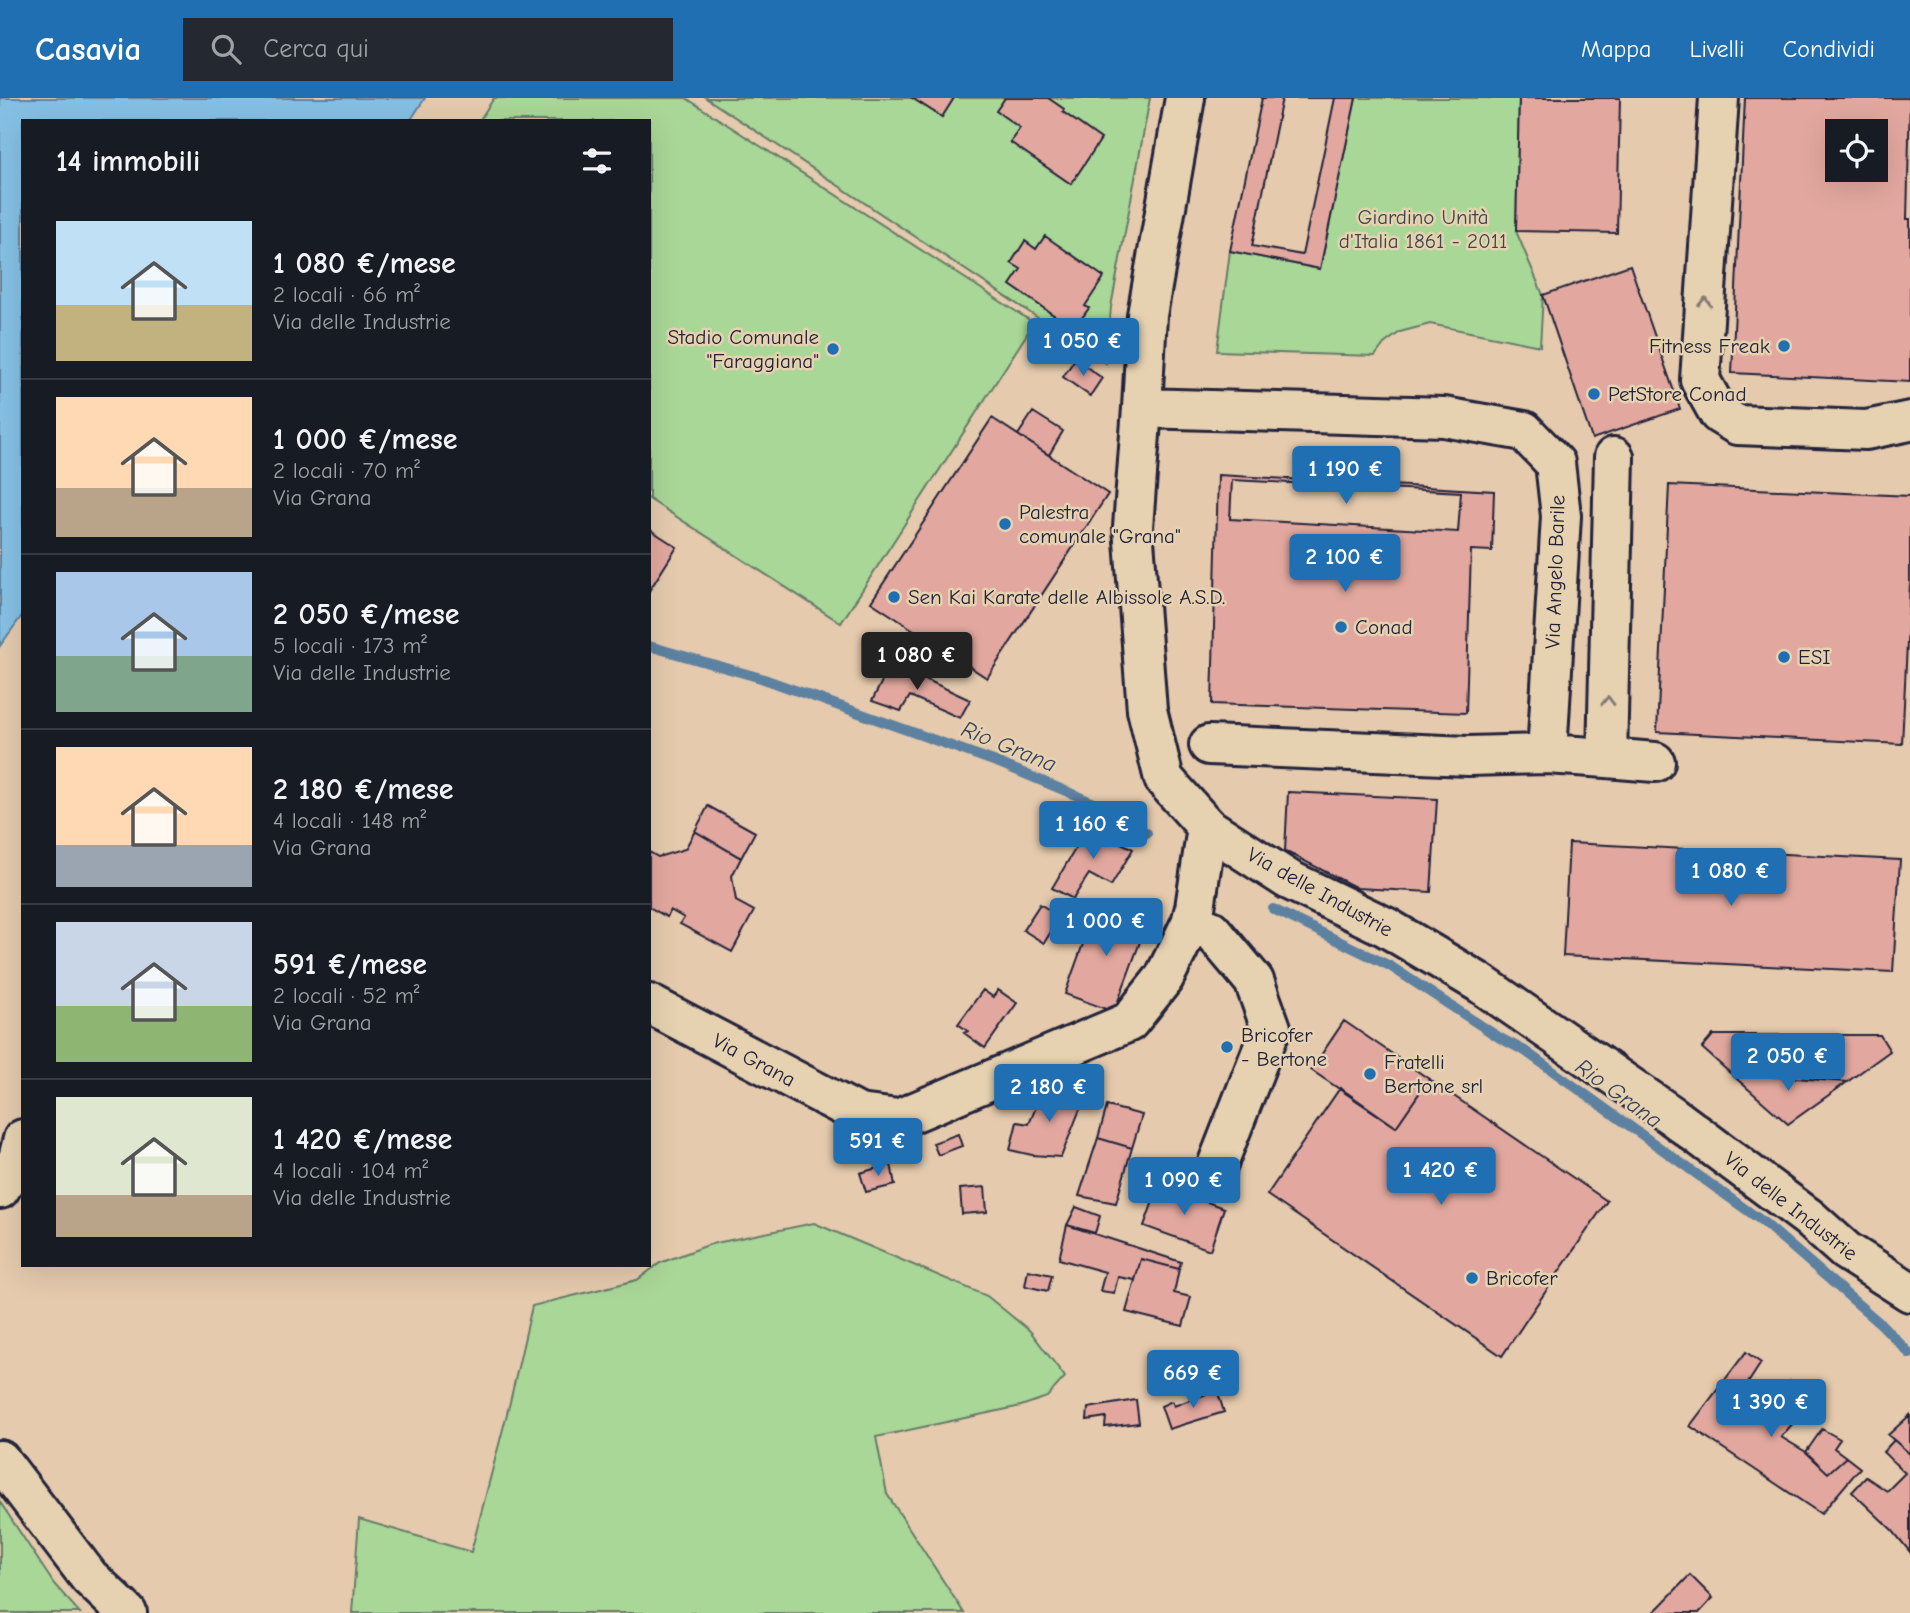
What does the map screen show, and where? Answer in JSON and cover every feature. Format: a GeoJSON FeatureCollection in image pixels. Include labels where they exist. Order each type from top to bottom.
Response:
{"type":"FeatureCollection","features":[{"type":"Feature","properties":{"kind":"street","name":"Via delle Industrie"},"geometry":{"type":"LineString","coordinates":[[1185,98],[1147,315],[1133,527],[1147,710],[1164,779],[1207,827],[1289,880],[1386,927],[1480,983],[1671,1115],[1809,1219],[1846,1251],[1910,1292]]}},
{"type":"Feature","properties":{"kind":"street"},"geometry":{"type":"LineString","coordinates":[[1719,98],[1700,380],[1719,414],[1737,425],[1750,426],[1866,430],[1910,421]]}},
{"type":"Feature","properties":{"kind":"street","name":"Via Angelo Barile"},"geometry":{"type":"LineString","coordinates":[[1142,408],[1444,417],[1524,431],[1555,463],[1561,516],[1547,754]]}},
{"type":"Feature","properties":{"kind":"street"},"geometry":{"type":"LineString","coordinates":[[1607,758],[1614,457]]}},
{"type":"Feature","properties":{"kind":"street"},"geometry":{"type":"LineString","coordinates":[[1209,745],[1468,756],[1547,754],[1655,762]]}},
{"type":"Feature","properties":{"kind":"street","name":"Via Grana"},"geometry":{"type":"LineString","coordinates":[[651,1005],[859,1114],[898,1119],[1129,1022],[1164,978],[1191,923],[1207,827]]}},
{"type":"Feature","properties":{"kind":"street"},"geometry":{"type":"LineString","coordinates":[[1191,923],[1210,930],[1254,981],[1271,1028],[1213,1176]]}},
{"type":"Feature","properties":{"kind":"street"},"geometry":{"type":"LineString","coordinates":[[0,1189],[18,1159],[21,1147]]}},
{"type":"Feature","properties":{"kind":"street"},"geometry":{"type":"LineString","coordinates":[[0,1460],[89,1577],[127,1613]]}},
{"type":"Feature","properties":{"kind":"green space","name":"Stadio Comunale \"Faraggiana\""},"geometry":{"type":"Polygon","coordinates":[[[494,98],[686,98],[1034,323],[841,623],[651,500],[651,119],[480,119],[494,98]]]}},
{"type":"Feature","properties":{"kind":"green space"},"geometry":{"type":"Polygon","coordinates":[[[706,98],[1150,98],[1111,307],[1106,363],[706,98]]]}},
{"type":"Feature","properties":{"kind":"green space","name":"Giardino Unità d'Italia 1861 - 2011"},"geometry":{"type":"Polygon","coordinates":[[[1356,98],[1519,98],[1516,231],[1543,295],[1540,346],[1430,324],[1400,332],[1384,344],[1375,356],[1217,351],[1230,251],[1320,269],[1356,98]]]}},
{"type":"Feature","properties":{"kind":"green space"},"geometry":{"type":"Polygon","coordinates":[[[814,1223],[987,1296],[1030,1331],[1065,1377],[1047,1397],[1021,1406],[876,1437],[887,1494],[964,1613],[352,1613],[359,1519],[471,1552],[532,1306],[637,1280],[660,1263],[711,1244],[814,1223]]]}},
{"type":"Feature","properties":{"kind":"green space"},"geometry":{"type":"Polygon","coordinates":[[[0,1502],[54,1584],[80,1613],[0,1613],[0,1502]]]}},
{"type":"Feature","properties":{"kind":"water"},"geometry":{"type":"Polygon","coordinates":[[[0,98],[425,98],[411,119],[21,119],[21,617],[0,646],[0,98]]]}},
{"type":"Feature","properties":{"kind":"building"},"geometry":{"type":"Polygon","coordinates":[[[912,98],[954,98],[942,117],[912,98]]]}},
{"type":"Feature","properties":{"kind":"building"},"geometry":{"type":"Polygon","coordinates":[[[1005,98],[1048,98],[1101,139],[1071,184],[1010,142],[1020,128],[996,111],[1005,98]]]}},
{"type":"Feature","properties":{"kind":"building"},"geometry":{"type":"Polygon","coordinates":[[[1262,98],[1356,98],[1320,269],[1230,251],[1262,98]]]}},
{"type":"Feature","properties":{"kind":"building"},"geometry":{"type":"Polygon","coordinates":[[[1282,98],[1335,98],[1302,255],[1252,246],[1282,98]]]}},
{"type":"Feature","properties":{"kind":"building"},"geometry":{"type":"Polygon","coordinates":[[[1519,98],[1620,98],[1617,233],[1516,231],[1519,98]]]}},
{"type":"Feature","properties":{"kind":"building"},"geometry":{"type":"Polygon","coordinates":[[[1745,98],[1910,98],[1907,219],[1910,219],[1910,382],[1732,373],[1745,98]]]}},
{"type":"Feature","properties":{"kind":"building"},"geometry":{"type":"Polygon","coordinates":[[[1045,236],[1104,277],[1085,306],[1089,308],[1074,329],[1010,285],[1021,269],[1011,263],[1025,241],[1036,249],[1045,236]]]}},
{"type":"Feature","properties":{"kind":"building"},"geometry":{"type":"Polygon","coordinates":[[[1630,265],[1680,409],[1592,439],[1543,295],[1630,265]]]}},
{"type":"Feature","properties":{"kind":"building"},"geometry":{"type":"Polygon","coordinates":[[[1075,359],[1102,378],[1090,396],[1063,377],[1075,359]]]}},
{"type":"Feature","properties":{"kind":"building"},"geometry":{"type":"Polygon","coordinates":[[[1033,412],[1063,431],[1049,455],[1018,435],[1033,412]]]}},
{"type":"Feature","properties":{"kind":"building","name":"Palestra comunale \"Grana\""},"geometry":{"type":"Polygon","coordinates":[[[992,418],[1108,494],[987,678],[871,602],[992,418]]]}},
{"type":"Feature","properties":{"kind":"building","name":"Conad"},"geometry":{"type":"Polygon","coordinates":[[[1218,475],[1494,491],[1492,551],[1471,550],[1466,713],[1212,704],[1218,475]]]}},
{"type":"Feature","properties":{"kind":"building"},"geometry":{"type":"Polygon","coordinates":[[[1232,480],[1461,492],[1458,532],[1230,519],[1232,480]]]}},
{"type":"Feature","properties":{"kind":"building","name":"ESI"},"geometry":{"type":"Polygon","coordinates":[[[1669,485],[1910,496],[1910,583],[1902,744],[1657,732],[1669,485]]]}},
{"type":"Feature","properties":{"kind":"building"},"geometry":{"type":"Polygon","coordinates":[[[651,530],[677,547],[651,588],[651,530]]]}},
{"type":"Feature","properties":{"kind":"building"},"geometry":{"type":"Polygon","coordinates":[[[891,663],[970,700],[960,718],[910,696],[901,711],[872,701],[891,663]]]}},
{"type":"Feature","properties":{"kind":"building"},"geometry":{"type":"Polygon","coordinates":[[[1288,792],[1437,799],[1431,892],[1357,888],[1285,851],[1288,792]]]}},
{"type":"Feature","properties":{"kind":"building"},"geometry":{"type":"Polygon","coordinates":[[[708,806],[755,832],[741,858],[695,831],[708,806]]]}},
{"type":"Feature","properties":{"kind":"building"},"geometry":{"type":"Polygon","coordinates":[[[1090,824],[1115,834],[1111,838],[1133,849],[1111,886],[1089,874],[1073,899],[1052,888],[1090,824]]]}},
{"type":"Feature","properties":{"kind":"building"},"geometry":{"type":"Polygon","coordinates":[[[695,831],[741,858],[732,876],[736,901],[754,911],[732,952],[680,924],[684,918],[670,910],[667,917],[651,908],[651,853],[658,857],[685,849],[695,831]]]}},
{"type":"Feature","properties":{"kind":"building"},"geometry":{"type":"Polygon","coordinates":[[[1569,843],[1900,860],[1893,972],[1563,956],[1569,843]]]}},
{"type":"Feature","properties":{"kind":"building"},"geometry":{"type":"Polygon","coordinates":[[[1040,904],[1060,917],[1044,943],[1023,930],[1040,904]]]}},
{"type":"Feature","properties":{"kind":"building"},"geometry":{"type":"Polygon","coordinates":[[[1097,905],[1147,923],[1114,1012],[1065,994],[1097,905]]]}},
{"type":"Feature","properties":{"kind":"building"},"geometry":{"type":"Polygon","coordinates":[[[983,990],[993,997],[998,990],[1017,1003],[985,1048],[964,1033],[968,1031],[958,1024],[983,990]]]}},
{"type":"Feature","properties":{"kind":"building","name":"Fratelli Bertone srl"},"geometry":{"type":"Polygon","coordinates":[[[1344,1021],[1429,1079],[1396,1127],[1311,1070],[1344,1021]]]}},
{"type":"Feature","properties":{"kind":"building"},"geometry":{"type":"Polygon","coordinates":[[[1713,1035],[1880,1035],[1890,1051],[1847,1082],[1730,1073],[1702,1048],[1713,1035]]]}},
{"type":"Feature","properties":{"kind":"building"},"geometry":{"type":"Polygon","coordinates":[[[1730,1073],[1847,1082],[1788,1124],[1730,1073]]]}},
{"type":"Feature","properties":{"kind":"building","name":"Bricofer"},"geometry":{"type":"Polygon","coordinates":[[[1429,1079],[1607,1201],[1502,1356],[1267,1195],[1340,1088],[1396,1127],[1429,1079]]]}},
{"type":"Feature","properties":{"kind":"building"},"geometry":{"type":"Polygon","coordinates":[[[1047,1081],[1084,1099],[1061,1157],[1010,1150],[1017,1122],[1029,1124],[1047,1081]]]}},
{"type":"Feature","properties":{"kind":"building"},"geometry":{"type":"Polygon","coordinates":[[[1107,1106],[1142,1115],[1132,1148],[1098,1138],[1107,1106]]]}},
{"type":"Feature","properties":{"kind":"building"},"geometry":{"type":"Polygon","coordinates":[[[958,1134],[962,1146],[938,1155],[933,1143],[958,1134]]]}},
{"type":"Feature","properties":{"kind":"building"},"geometry":{"type":"Polygon","coordinates":[[[1098,1138],[1132,1148],[1116,1203],[1079,1196],[1098,1138]]]}},
{"type":"Feature","properties":{"kind":"building"},"geometry":{"type":"Polygon","coordinates":[[[891,1164],[895,1185],[866,1192],[860,1173],[891,1164]]]}},
{"type":"Feature","properties":{"kind":"building"},"geometry":{"type":"Polygon","coordinates":[[[1159,1185],[1224,1208],[1210,1250],[1144,1226],[1159,1185]]]}},
{"type":"Feature","properties":{"kind":"building"},"geometry":{"type":"Polygon","coordinates":[[[985,1187],[987,1212],[962,1214],[960,1189],[985,1187]]]}},
{"type":"Feature","properties":{"kind":"building"},"geometry":{"type":"Polygon","coordinates":[[[1076,1207],[1100,1216],[1095,1233],[1067,1225],[1076,1207]]]}},
{"type":"Feature","properties":{"kind":"building"},"geometry":{"type":"Polygon","coordinates":[[[1067,1225],[1181,1262],[1179,1269],[1141,1259],[1135,1280],[1118,1277],[1114,1293],[1100,1291],[1105,1272],[1059,1259],[1067,1225]]]}},
{"type":"Feature","properties":{"kind":"building"},"geometry":{"type":"Polygon","coordinates":[[[1141,1259],[1179,1269],[1174,1293],[1191,1297],[1183,1326],[1126,1312],[1141,1259]]]}},
{"type":"Feature","properties":{"kind":"building"},"geometry":{"type":"Polygon","coordinates":[[[1028,1270],[1052,1275],[1048,1291],[1025,1286],[1028,1270]]]}},
{"type":"Feature","properties":{"kind":"building"},"geometry":{"type":"Polygon","coordinates":[[[1746,1352],[1761,1363],[1735,1403],[1762,1420],[1790,1381],[1814,1399],[1781,1437],[1806,1452],[1828,1473],[1846,1457],[1860,1468],[1821,1514],[1690,1426],[1746,1352]]]}},
{"type":"Feature","properties":{"kind":"building"},"geometry":{"type":"Polygon","coordinates":[[[1217,1390],[1224,1412],[1169,1429],[1161,1406],[1172,1401],[1174,1406],[1217,1390]]]}},
{"type":"Feature","properties":{"kind":"building"},"geometry":{"type":"Polygon","coordinates":[[[1136,1400],[1139,1423],[1105,1427],[1106,1417],[1087,1420],[1088,1408],[1136,1400]]]}},
{"type":"Feature","properties":{"kind":"building"},"geometry":{"type":"Polygon","coordinates":[[[1910,1415],[1910,1454],[1888,1435],[1910,1415]]]}},
{"type":"Feature","properties":{"kind":"building"},"geometry":{"type":"Polygon","coordinates":[[[1822,1429],[1840,1439],[1834,1448],[1846,1457],[1828,1473],[1806,1452],[1822,1429]]]}},
{"type":"Feature","properties":{"kind":"building"},"geometry":{"type":"Polygon","coordinates":[[[1894,1440],[1910,1454],[1910,1552],[1893,1531],[1852,1492],[1866,1477],[1887,1491],[1905,1473],[1883,1452],[1894,1440]]]}},
{"type":"Feature","properties":{"kind":"building"},"geometry":{"type":"Polygon","coordinates":[[[1690,1575],[1713,1598],[1699,1613],[1653,1613],[1690,1575]]]}},
{"type":"Feature","properties":{"kind":"waterway","name":"Rio Grana"},"geometry":{"type":"LineString","coordinates":[[651,647],[761,678],[999,763],[1094,803],[1147,833]]}},
{"type":"Feature","properties":{"kind":"waterway","name":"Rio Grana"},"geometry":{"type":"LineString","coordinates":[[1273,909],[1390,966],[1500,1038],[1525,1051],[1762,1221],[1882,1325],[1910,1354]]}},
{"type":"Feature","properties":{"kind":"place","name":"Fitness Freak"},"geometry":{"type":"Point","coordinates":[1784,346]}},
{"type":"Feature","properties":{"kind":"place","name":"Stadio Comunale \"Faraggiana\""},"geometry":{"type":"Point","coordinates":[833,349]}},
{"type":"Feature","properties":{"kind":"place","name":"PetStore Conad"},"geometry":{"type":"Point","coordinates":[1594,394]}},
{"type":"Feature","properties":{"kind":"place","name":"Palestra comunale \"Grana\""},"geometry":{"type":"Point","coordinates":[1005,524]}},
{"type":"Feature","properties":{"kind":"place","name":"Sen Kai Karate delle Albissole A.S.D."},"geometry":{"type":"Point","coordinates":[894,597]}},
{"type":"Feature","properties":{"kind":"place","name":"Conad"},"geometry":{"type":"Point","coordinates":[1341,627]}},
{"type":"Feature","properties":{"kind":"place","name":"ESI"},"geometry":{"type":"Point","coordinates":[1784,657]}},
{"type":"Feature","properties":{"kind":"place","name":"Bricofer - Bertone"},"geometry":{"type":"Point","coordinates":[1227,1047]}},
{"type":"Feature","properties":{"kind":"place","name":"Fratelli Bertone srl"},"geometry":{"type":"Point","coordinates":[1370,1074]}},
{"type":"Feature","properties":{"kind":"place","name":"Bricofer"},"geometry":{"type":"Point","coordinates":[1472,1278]}}]}
